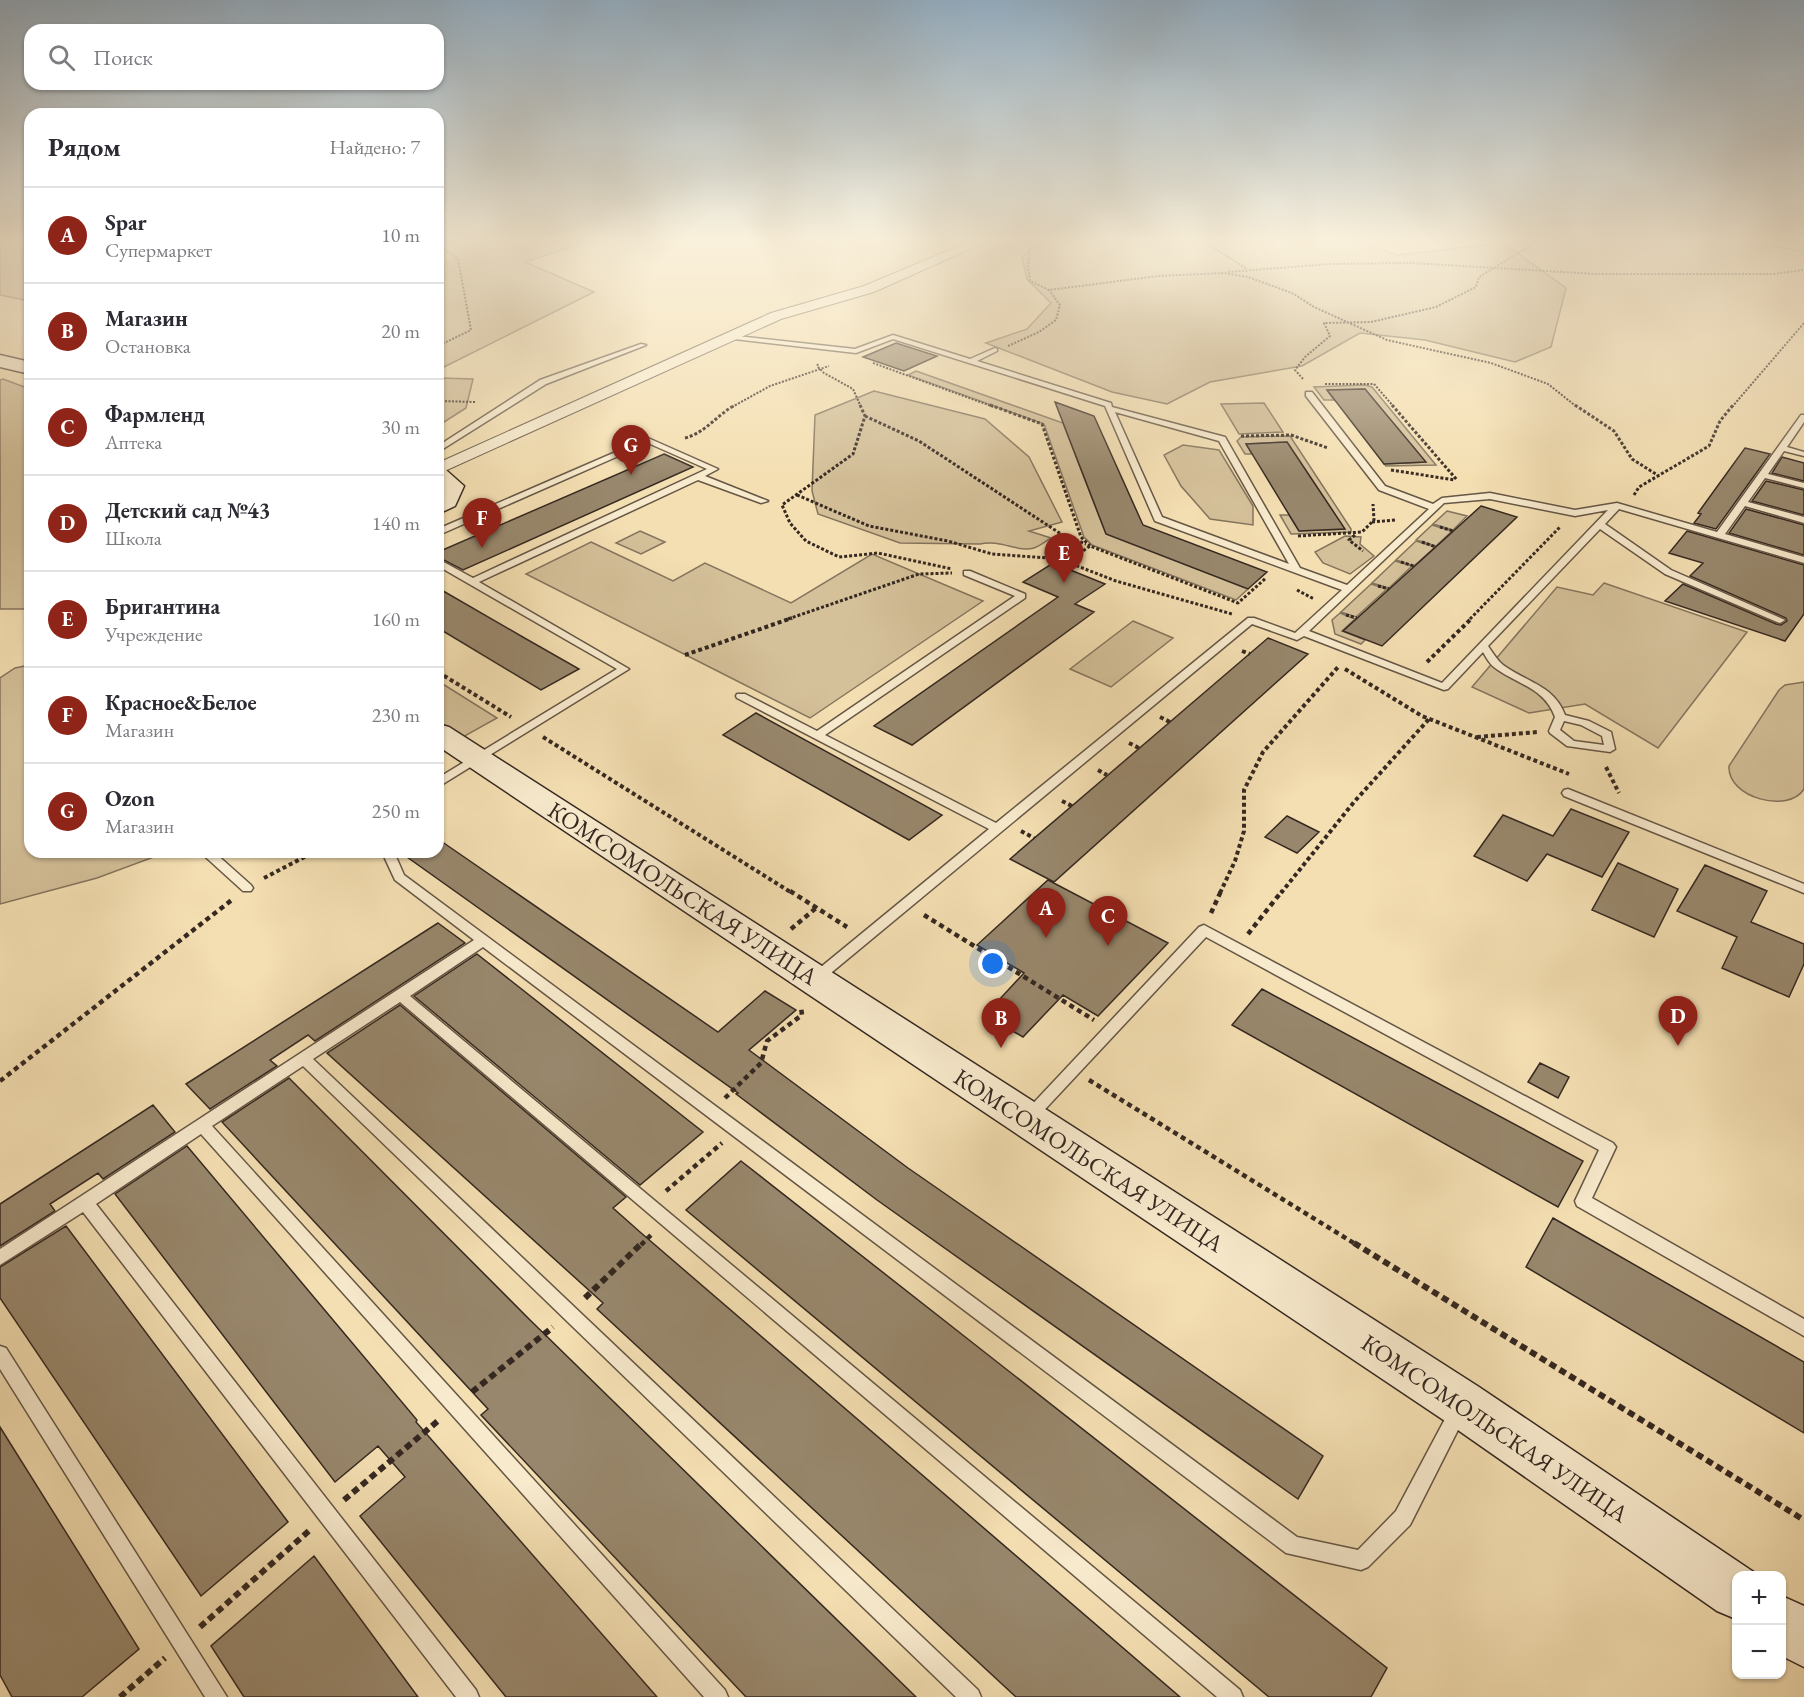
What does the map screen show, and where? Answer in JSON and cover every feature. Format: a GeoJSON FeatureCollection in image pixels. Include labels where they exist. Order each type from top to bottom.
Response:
{"type":"FeatureCollection","features":[{"type":"Feature","properties":{"kind":"main road"},"geometry":{"type":"LineString","coordinates":[[0,361],[24,367]]}},
{"type":"Feature","properties":{"kind":"main road"},"geometry":{"type":"LineString","coordinates":[[444,479],[453,486],[444,503]]}},
{"type":"Feature","properties":{"kind":"main road","name":"КОМСОМОЛЬСКАЯ УЛИЦА"},"geometry":{"type":"LineString","coordinates":[[444,737],[808,997],[1028,1119],[1462,1404],[1732,1589]]}},
{"type":"Feature","properties":{"kind":"main road"},"geometry":{"type":"LineString","coordinates":[[1785,1625],[1804,1639]]}},
{"type":"Feature","properties":{"kind":"street"},"geometry":{"type":"LineString","coordinates":[[444,466],[766,320]]}},
{"type":"Feature","properties":{"kind":"lane"},"geometry":{"type":"LineString","coordinates":[[728,337],[853,353],[893,337],[1108,405],[1158,519],[1349,589]]}},
{"type":"Feature","properties":{"kind":"lane"},"geometry":{"type":"LineString","coordinates":[[444,446],[543,382],[643,345]]}},
{"type":"Feature","properties":{"kind":"lane"},"geometry":{"type":"LineString","coordinates":[[969,362],[995,350]]}},
{"type":"Feature","properties":{"kind":"lane"},"geometry":{"type":"LineString","coordinates":[[1309,389],[1382,488],[1435,507]]}},
{"type":"Feature","properties":{"kind":"lane"},"geometry":{"type":"LineString","coordinates":[[1109,408],[1222,439],[1297,570]]}},
{"type":"Feature","properties":{"kind":"lane"},"geometry":{"type":"LineString","coordinates":[[1719,536],[1802,422]]}},
{"type":"Feature","properties":{"kind":"lane"},"geometry":{"type":"LineString","coordinates":[[444,529],[648,440],[714,469],[472,582]]}},
{"type":"Feature","properties":{"kind":"lane"},"geometry":{"type":"LineString","coordinates":[[1782,448],[1804,453]]}},
{"type":"Feature","properties":{"kind":"lane"},"geometry":{"type":"LineString","coordinates":[[1763,475],[1804,486]]}},
{"type":"Feature","properties":{"kind":"lane"},"geometry":{"type":"LineString","coordinates":[[699,477],[764,501]]}},
{"type":"Feature","properties":{"kind":"lane"},"geometry":{"type":"LineString","coordinates":[[808,997],[865,938],[1251,620],[1297,637],[1442,501],[1490,496],[1575,513],[1622,508],[1804,560]]}},
{"type":"Feature","properties":{"kind":"lane"},"geometry":{"type":"LineString","coordinates":[[1743,503],[1804,520]]}},
{"type":"Feature","properties":{"kind":"lane"},"geometry":{"type":"LineString","coordinates":[[1303,632],[1444,687],[1600,525],[1622,508]]}},
{"type":"Feature","properties":{"kind":"lane"},"geometry":{"type":"LineString","coordinates":[[1600,525],[1668,572],[1780,620]]}},
{"type":"Feature","properties":{"kind":"lane"},"geometry":{"type":"LineString","coordinates":[[444,566],[624,669],[444,779]]}},
{"type":"Feature","properties":{"kind":"lane"},"geometry":{"type":"LineString","coordinates":[[817,736],[1022,596],[967,573]]}},
{"type":"Feature","properties":{"kind":"lane"},"geometry":{"type":"LineString","coordinates":[[1483,646],[1500,667],[1525,679],[1558,706],[1560,717],[1554,731],[1571,744],[1610,749],[1607,734],[1585,723],[1560,717]]}},
{"type":"Feature","properties":{"kind":"lane"},"geometry":{"type":"LineString","coordinates":[[741,696],[998,828]]}},
{"type":"Feature","properties":{"kind":"lane"},"geometry":{"type":"LineString","coordinates":[[1568,793],[1804,889]]}},
{"type":"Feature","properties":{"kind":"lane"},"geometry":{"type":"LineString","coordinates":[[213,858],[247,888]]}},
{"type":"Feature","properties":{"kind":"lane"},"geometry":{"type":"LineString","coordinates":[[391,858],[399,877],[1293,1546],[1360,1560],[1402,1518],[1462,1404]]}},
{"type":"Feature","properties":{"kind":"lane"},"geometry":{"type":"LineString","coordinates":[[1028,1119],[1204,930],[1608,1147],[1583,1201],[1804,1328]]}},
{"type":"Feature","properties":{"kind":"lane"},"geometry":{"type":"LineString","coordinates":[[0,1258],[484,940]]}},
{"type":"Feature","properties":{"kind":"lane"},"geometry":{"type":"LineString","coordinates":[[400,995],[1233,1697]]}},
{"type":"Feature","properties":{"kind":"lane"},"geometry":{"type":"LineString","coordinates":[[303,1058],[971,1697]]}},
{"type":"Feature","properties":{"kind":"lane"},"geometry":{"type":"LineString","coordinates":[[202,1125],[718,1697]]}},
{"type":"Feature","properties":{"kind":"lane"},"geometry":{"type":"LineString","coordinates":[[85,1202],[469,1697]]}},
{"type":"Feature","properties":{"kind":"lane"},"geometry":{"type":"LineString","coordinates":[[0,1354],[217,1697]]}},
{"type":"Feature","properties":{"kind":"path"},"geometry":{"type":"LineString","coordinates":[[444,343],[471,330],[469,320]]}},
{"type":"Feature","properties":{"kind":"path"},"geometry":{"type":"LineString","coordinates":[[995,350],[1039,332],[1056,320]]}},
{"type":"Feature","properties":{"kind":"path"},"geometry":{"type":"LineString","coordinates":[[1345,320],[1367,333],[1387,340],[1491,363],[1548,384],[1565,399],[1614,431],[1632,459],[1652,469],[1659,476]]}},
{"type":"Feature","properties":{"kind":"path"},"geometry":{"type":"LineString","coordinates":[[1309,389],[1295,370],[1305,357],[1330,336],[1324,323],[1379,320]]}},
{"type":"Feature","properties":{"kind":"path"},"geometry":{"type":"LineString","coordinates":[[1622,508],[1639,487],[1709,446],[1720,421],[1804,323]]}},
{"type":"Feature","properties":{"kind":"path"},"geometry":{"type":"LineString","coordinates":[[828,348],[817,366],[852,389],[865,416],[919,441],[1061,534],[1238,603],[1270,574]]}},
{"type":"Feature","properties":{"kind":"path"},"geometry":{"type":"LineString","coordinates":[[662,446],[698,435],[721,413],[770,386],[821,370],[853,353],[1042,424],[1081,537],[1089,546]]}},
{"type":"Feature","properties":{"kind":"path"},"geometry":{"type":"LineString","coordinates":[[1321,384],[1374,384],[1457,481]]}},
{"type":"Feature","properties":{"kind":"path"},"geometry":{"type":"LineString","coordinates":[[865,416],[853,454],[782,505],[790,523],[806,541],[839,557],[878,553],[967,573]]}},
{"type":"Feature","properties":{"kind":"path"},"geometry":{"type":"LineString","coordinates":[[1236,440],[1240,436],[1291,435],[1316,445]]}},
{"type":"Feature","properties":{"kind":"path"},"geometry":{"type":"LineString","coordinates":[[1384,469],[1457,481],[1486,490],[1500,498]]}},
{"type":"Feature","properties":{"kind":"path"},"geometry":{"type":"LineString","coordinates":[[797,495],[869,526],[948,541],[992,554],[1048,558],[1067,562],[1116,581],[1251,620]]}},
{"type":"Feature","properties":{"kind":"path"},"geometry":{"type":"LineString","coordinates":[[1291,536],[1362,532],[1374,520],[1373,502]]}},
{"type":"Feature","properties":{"kind":"path"},"geometry":{"type":"LineString","coordinates":[[1420,662],[1430,662],[1566,520]]}},
{"type":"Feature","properties":{"kind":"path"},"geometry":{"type":"LineString","coordinates":[[1356,534],[1349,540],[1377,562]]}},
{"type":"Feature","properties":{"kind":"path"},"geometry":{"type":"LineString","coordinates":[[1067,562],[1089,546]]}},
{"type":"Feature","properties":{"kind":"path"},"geometry":{"type":"LineString","coordinates":[[685,655],[919,574],[967,573]]}},
{"type":"Feature","properties":{"kind":"path"},"geometry":{"type":"LineString","coordinates":[[1329,660],[1429,719],[1574,776]]}},
{"type":"Feature","properties":{"kind":"path"},"geometry":{"type":"LineString","coordinates":[[1204,930],[1235,861],[1244,831],[1244,790],[1263,752],[1339,666]]}},
{"type":"Feature","properties":{"kind":"path"},"geometry":{"type":"LineString","coordinates":[[444,676],[865,938]]}},
{"type":"Feature","properties":{"kind":"path"},"geometry":{"type":"LineString","coordinates":[[1238,948],[1353,802],[1429,719]]}},
{"type":"Feature","properties":{"kind":"path"},"geometry":{"type":"LineString","coordinates":[[1474,737],[1554,731]]}},
{"type":"Feature","properties":{"kind":"path"},"geometry":{"type":"LineString","coordinates":[[1597,748],[1619,793]]}},
{"type":"Feature","properties":{"kind":"path"},"geometry":{"type":"LineString","coordinates":[[1608,789],[1630,798]]}},
{"type":"Feature","properties":{"kind":"path"},"geometry":{"type":"LineString","coordinates":[[0,1081],[247,888],[303,858]]}},
{"type":"Feature","properties":{"kind":"path"},"geometry":{"type":"LineString","coordinates":[[919,911],[1110,1031]]}},
{"type":"Feature","properties":{"kind":"path"},"geometry":{"type":"LineString","coordinates":[[711,1111],[761,1063],[767,1041],[808,997]]}},
{"type":"Feature","properties":{"kind":"path"},"geometry":{"type":"LineString","coordinates":[[1074,1070],[1804,1520]]}},
{"type":"Feature","properties":{"kind":"path"},"geometry":{"type":"LineString","coordinates":[[650,1205],[737,1130]]}},
{"type":"Feature","properties":{"kind":"path"},"geometry":{"type":"LineString","coordinates":[[570,1313],[667,1220]]}},
{"type":"Feature","properties":{"kind":"shaded area"},"geometry":{"type":"Polygon","coordinates":[[[444,320],[538,320],[444,367],[444,320]]]}},
{"type":"Feature","properties":{"kind":"shaded area"},"geometry":{"type":"Polygon","coordinates":[[[1035,320],[1558,320],[1551,347],[1515,362],[1425,340],[1360,333],[1302,366],[1210,382],[1167,404],[1112,392],[986,343],[1027,329],[1035,320]]]}},
{"type":"Feature","properties":{"kind":"shaded area"},"geometry":{"type":"Polygon","coordinates":[[[916,371],[1063,423],[1106,534],[1248,589],[1236,600],[1092,545],[1084,537],[1044,424],[908,375],[916,371]]]}},
{"type":"Feature","properties":{"kind":"shaded area"},"geometry":{"type":"Polygon","coordinates":[[[444,378],[473,379],[466,408],[444,422],[444,378]]]}},
{"type":"Feature","properties":{"kind":"shaded area"},"geometry":{"type":"Polygon","coordinates":[[[0,380],[24,387],[24,609],[0,609],[0,380]]]}},
{"type":"Feature","properties":{"kind":"shaded area"},"geometry":{"type":"Polygon","coordinates":[[[1365,385],[1372,387],[1436,465],[1386,466],[1384,464],[1425,462],[1365,389],[1327,390],[1334,400],[1324,400],[1314,387],[1365,385]]]}},
{"type":"Feature","properties":{"kind":"shaded area"},"geometry":{"type":"Polygon","coordinates":[[[874,391],[985,419],[1029,457],[1062,522],[1029,531],[1051,538],[1028,549],[995,543],[900,543],[818,514],[812,491],[815,415],[874,391]]]}},
{"type":"Feature","properties":{"kind":"shaded area"},"geometry":{"type":"Polygon","coordinates":[[[1264,403],[1283,432],[1239,434],[1221,404],[1264,403]]]}},
{"type":"Feature","properties":{"kind":"shaded area"},"geometry":{"type":"Polygon","coordinates":[[[1290,436],[1351,532],[1291,534],[1280,515],[1289,515],[1299,531],[1344,529],[1287,442],[1246,444],[1252,454],[1245,454],[1237,441],[1241,437],[1290,436]]]}},
{"type":"Feature","properties":{"kind":"shaded area"},"geometry":{"type":"Polygon","coordinates":[[[1183,445],[1219,450],[1253,506],[1253,525],[1210,519],[1181,486],[1164,455],[1183,445]]]}},
{"type":"Feature","properties":{"kind":"shaded area"},"geometry":{"type":"Polygon","coordinates":[[[1447,511],[1467,516],[1453,530],[1433,524],[1447,511]]]}},
{"type":"Feature","properties":{"kind":"shaded area"},"geometry":{"type":"Polygon","coordinates":[[[1432,525],[1452,531],[1436,546],[1416,540],[1432,525]]]}},
{"type":"Feature","properties":{"kind":"shaded area"},"geometry":{"type":"Polygon","coordinates":[[[640,531],[665,542],[641,554],[616,543],[640,531]]]}},
{"type":"Feature","properties":{"kind":"shaded area"},"geometry":{"type":"Polygon","coordinates":[[[1345,536],[1361,537],[1360,544],[1374,556],[1350,574],[1323,563],[1315,552],[1345,536]]]}},
{"type":"Feature","properties":{"kind":"shaded area"},"geometry":{"type":"Polygon","coordinates":[[[1416,541],[1435,547],[1414,566],[1396,560],[1416,541]]]}},
{"type":"Feature","properties":{"kind":"shaded area"},"geometry":{"type":"Polygon","coordinates":[[[591,542],[673,581],[705,563],[791,603],[872,554],[983,601],[810,718],[526,574],[591,542]]]}},
{"type":"Feature","properties":{"kind":"shaded area"},"geometry":{"type":"Polygon","coordinates":[[[1395,561],[1412,566],[1389,588],[1372,583],[1395,561]]]}},
{"type":"Feature","properties":{"kind":"shaded area"},"geometry":{"type":"Polygon","coordinates":[[[1604,583],[1747,632],[1658,748],[1585,704],[1529,713],[1472,687],[1557,587],[1593,595],[1604,583]]]}},
{"type":"Feature","properties":{"kind":"shaded area"},"geometry":{"type":"Polygon","coordinates":[[[1371,584],[1387,589],[1356,617],[1341,612],[1371,584]]]}},
{"type":"Feature","properties":{"kind":"shaded area"},"geometry":{"type":"Polygon","coordinates":[[[1340,613],[1355,619],[1342,631],[1365,640],[1361,644],[1335,634],[1332,620],[1340,613]]]}},
{"type":"Feature","properties":{"kind":"shaded area"},"geometry":{"type":"Polygon","coordinates":[[[1133,621],[1173,638],[1111,687],[1070,669],[1133,621]]]}},
{"type":"Feature","properties":{"kind":"shaded area"},"geometry":{"type":"Polygon","coordinates":[[[24,666],[24,858],[151,858],[97,878],[0,904],[0,678],[15,668],[24,666]]]}},
{"type":"Feature","properties":{"kind":"shaded area"},"geometry":{"type":"Polygon","coordinates":[[[1804,682],[1804,789],[1796,797],[1786,800],[1760,799],[1748,794],[1738,787],[1731,777],[1729,766],[1779,690],[1785,685],[1804,682]]]}},
{"type":"Feature","properties":{"kind":"shaded area"},"geometry":{"type":"Polygon","coordinates":[[[444,685],[497,718],[463,737],[444,725],[444,685]]]}},
{"type":"Feature","properties":{"kind":"building"},"geometry":{"type":"Polygon","coordinates":[[[896,343],[937,356],[904,371],[863,357],[896,343]]]}},
{"type":"Feature","properties":{"kind":"building"},"geometry":{"type":"Polygon","coordinates":[[[1365,389],[1426,462],[1384,464],[1327,390],[1365,389]]]}},
{"type":"Feature","properties":{"kind":"building"},"geometry":{"type":"Polygon","coordinates":[[[1055,402],[1094,416],[1143,525],[1267,572],[1248,589],[1106,534],[1055,402]]]}},
{"type":"Feature","properties":{"kind":"building"},"geometry":{"type":"Polygon","coordinates":[[[1287,442],[1345,529],[1299,531],[1246,444],[1287,442]]]}},
{"type":"Feature","properties":{"kind":"building"},"geometry":{"type":"Polygon","coordinates":[[[1745,448],[1770,454],[1716,529],[1694,523],[1701,514],[1698,513],[1745,448]]]}},
{"type":"Feature","properties":{"kind":"building"},"geometry":{"type":"Polygon","coordinates":[[[664,454],[693,467],[463,570],[444,560],[444,549],[664,454]]]}},
{"type":"Feature","properties":{"kind":"building"},"geometry":{"type":"Polygon","coordinates":[[[1782,457],[1804,463],[1804,481],[1772,473],[1782,457]]]}},
{"type":"Feature","properties":{"kind":"building"},"geometry":{"type":"Polygon","coordinates":[[[1766,481],[1804,490],[1804,515],[1752,501],[1766,481]]]}},
{"type":"Feature","properties":{"kind":"building"},"geometry":{"type":"Polygon","coordinates":[[[1481,506],[1517,517],[1382,646],[1343,631],[1481,506]]]}},
{"type":"Feature","properties":{"kind":"building"},"geometry":{"type":"Polygon","coordinates":[[[1746,509],[1804,525],[1804,555],[1729,533],[1746,509]]]}},
{"type":"Feature","properties":{"kind":"building"},"geometry":{"type":"Polygon","coordinates":[[[1687,531],[1804,565],[1804,614],[1785,641],[1665,601],[1683,584],[1776,624],[1781,625],[1787,621],[1786,618],[1690,576],[1703,563],[1669,553],[1687,531]]]}},
{"type":"Feature","properties":{"kind":"building"},"geometry":{"type":"Polygon","coordinates":[[[1053,563],[1105,584],[1075,604],[1094,612],[912,745],[874,726],[1058,597],[1023,582],[1053,563]]]}},
{"type":"Feature","properties":{"kind":"building"},"geometry":{"type":"Polygon","coordinates":[[[444,591],[579,669],[541,690],[444,632],[444,591]]]}},
{"type":"Feature","properties":{"kind":"building"},"geometry":{"type":"Polygon","coordinates":[[[1268,638],[1308,654],[1054,882],[1010,859],[1268,638]]]}},
{"type":"Feature","properties":{"kind":"building"},"geometry":{"type":"Polygon","coordinates":[[[756,713],[942,815],[909,840],[723,735],[756,713]]]}},
{"type":"Feature","properties":{"kind":"building"},"geometry":{"type":"Polygon","coordinates":[[[1571,809],[1629,832],[1602,877],[1547,854],[1527,881],[1474,856],[1503,815],[1553,836],[1571,809]]]}},
{"type":"Feature","properties":{"kind":"building"},"geometry":{"type":"Polygon","coordinates":[[[1287,816],[1319,832],[1297,853],[1265,837],[1287,816]]]}},
{"type":"Feature","properties":{"kind":"building"},"geometry":{"type":"Polygon","coordinates":[[[444,843],[718,1032],[765,991],[796,1010],[749,1050],[908,1168],[1323,1456],[1298,1499],[877,1200],[736,1094],[738,1093],[408,858],[444,858],[444,843]]]}},
{"type":"Feature","properties":{"kind":"building"},"geometry":{"type":"Polygon","coordinates":[[[1618,863],[1678,889],[1654,937],[1592,910],[1618,863]]]}},
{"type":"Feature","properties":{"kind":"building"},"geometry":{"type":"Polygon","coordinates":[[[1705,865],[1767,891],[1751,922],[1804,944],[1804,964],[1789,997],[1722,968],[1737,937],[1677,911],[1705,865]]]}},
{"type":"Feature","properties":{"kind":"building"},"geometry":{"type":"Polygon","coordinates":[[[1048,880],[1168,943],[1098,1016],[1063,995],[1023,1037],[985,1015],[1024,973],[977,945],[1048,880]]]}},
{"type":"Feature","properties":{"kind":"building"},"geometry":{"type":"Polygon","coordinates":[[[438,923],[465,943],[315,1041],[308,1035],[270,1060],[277,1066],[210,1109],[186,1084],[438,923]]]}},
{"type":"Feature","properties":{"kind":"building"},"geometry":{"type":"Polygon","coordinates":[[[477,954],[703,1132],[640,1185],[414,996],[477,954]]]}},
{"type":"Feature","properties":{"kind":"building"},"geometry":{"type":"Polygon","coordinates":[[[1262,989],[1583,1161],[1558,1207],[1232,1025],[1262,989]]]}},
{"type":"Feature","properties":{"kind":"building"},"geometry":{"type":"Polygon","coordinates":[[[400,1005],[626,1197],[613,1208],[640,1232],[1180,1697],[1016,1697],[597,1309],[603,1303],[327,1053],[400,1005]]]}},
{"type":"Feature","properties":{"kind":"building"},"geometry":{"type":"Polygon","coordinates":[[[1540,1063],[1569,1077],[1558,1098],[1528,1082],[1540,1063]]]}},
{"type":"Feature","properties":{"kind":"building"},"geometry":{"type":"Polygon","coordinates":[[[289,1078],[530,1320],[916,1697],[746,1697],[481,1415],[488,1409],[222,1122],[289,1078]]]}},
{"type":"Feature","properties":{"kind":"building"},"geometry":{"type":"Polygon","coordinates":[[[153,1105],[175,1132],[103,1179],[98,1173],[50,1204],[55,1211],[0,1246],[0,1204],[153,1105]]]}},
{"type":"Feature","properties":{"kind":"building"},"geometry":{"type":"Polygon","coordinates":[[[187,1146],[417,1420],[416,1422],[657,1697],[506,1697],[360,1516],[405,1477],[378,1446],[335,1482],[115,1194],[187,1146]]]}},
{"type":"Feature","properties":{"kind":"building"},"geometry":{"type":"Polygon","coordinates":[[[741,1161],[1387,1668],[1371,1697],[1269,1697],[686,1210],[741,1161]]]}},
{"type":"Feature","properties":{"kind":"building"},"geometry":{"type":"Polygon","coordinates":[[[1553,1218],[1804,1362],[1804,1433],[1526,1267],[1553,1218]]]}},
{"type":"Feature","properties":{"kind":"building"},"geometry":{"type":"Polygon","coordinates":[[[66,1226],[288,1522],[201,1596],[0,1298],[0,1267],[66,1226]]]}},
{"type":"Feature","properties":{"kind":"building"},"geometry":{"type":"Polygon","coordinates":[[[0,1427],[139,1649],[82,1697],[12,1697],[0,1675],[0,1427]]]}},
{"type":"Feature","properties":{"kind":"building"},"geometry":{"type":"Polygon","coordinates":[[[314,1556],[418,1697],[244,1697],[211,1646],[314,1556]]]}},
{"type":"Feature","properties":{"kind":"place","name":"Ozon"},"geometry":{"type":"Point","coordinates":[631,475]}},
{"type":"Feature","properties":{"kind":"place","name":"Красное&Белое"},"geometry":{"type":"Point","coordinates":[482,548]}},
{"type":"Feature","properties":{"kind":"place","name":"Бригантина"},"geometry":{"type":"Point","coordinates":[1064,583]}},
{"type":"Feature","properties":{"kind":"place","name":"Spar"},"geometry":{"type":"Point","coordinates":[1046,938]}},
{"type":"Feature","properties":{"kind":"place","name":"Фармленд"},"geometry":{"type":"Point","coordinates":[1108,946]}},
{"type":"Feature","properties":{"kind":"place","name":"Детский сад №43"},"geometry":{"type":"Point","coordinates":[1678,1046]}},
{"type":"Feature","properties":{"kind":"place","name":"Магазин"},"geometry":{"type":"Point","coordinates":[1001,1048]}}]}
